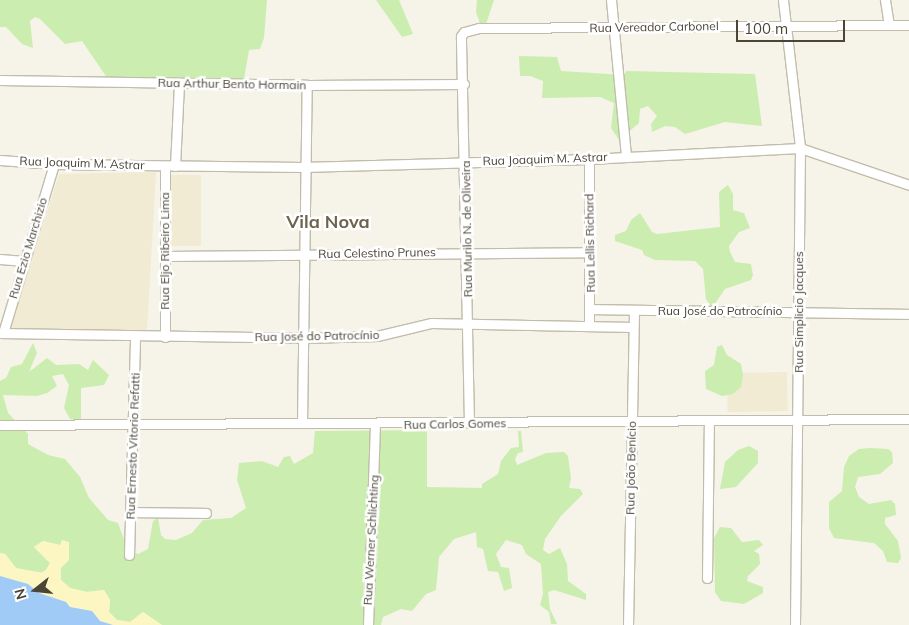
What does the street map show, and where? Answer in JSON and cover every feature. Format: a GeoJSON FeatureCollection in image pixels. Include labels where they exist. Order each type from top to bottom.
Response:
{"type":"FeatureCollection","features":[{"type":"Feature","properties":{"kind":"street"},"geometry":{"type":"LineString","coordinates":[[611,0],[616,27],[626,156]]}},
{"type":"Feature","properties":{"kind":"street","name":"Rua Simplicio Jacques"},"geometry":{"type":"LineString","coordinates":[[783,0],[788,25],[800,148],[795,625]]}},
{"type":"Feature","properties":{"kind":"street"},"geometry":{"type":"LineString","coordinates":[[885,0],[889,24]]}},
{"type":"Feature","properties":{"kind":"street","name":"Rua Vereador Carbonel"},"geometry":{"type":"LineString","coordinates":[[461,36],[468,29],[479,28],[909,25]]}},
{"type":"Feature","properties":{"kind":"street","name":"Rua Murilo N. de Oliveira"},"geometry":{"type":"LineString","coordinates":[[461,36],[466,162],[469,423]]}},
{"type":"Feature","properties":{"kind":"street","name":"Rua Arthur Bento Hormain"},"geometry":{"type":"LineString","coordinates":[[0,80],[307,85],[464,84]]}},
{"type":"Feature","properties":{"kind":"street","name":"Rua Eljo Ribeiro Lima"},"geometry":{"type":"LineString","coordinates":[[165,337],[165,256],[170,166],[179,83]]}},
{"type":"Feature","properties":{"kind":"street"},"geometry":{"type":"LineString","coordinates":[[302,423],[302,254],[307,85]]}},
{"type":"Feature","properties":{"kind":"street","name":"Rua Joaquim M. Astrar"},"geometry":{"type":"LineString","coordinates":[[0,160],[54,164],[304,167],[589,159],[800,148],[909,185]]}},
{"type":"Feature","properties":{"kind":"street","name":"Rua Lellis Richard"},"geometry":{"type":"LineString","coordinates":[[589,159],[591,309],[589,326]]}},
{"type":"Feature","properties":{"kind":"street","name":"Rua Ezio Marchizio"},"geometry":{"type":"LineString","coordinates":[[1,333],[54,164]]}},
{"type":"Feature","properties":{"kind":"street","name":"Rua Celestino Prunes"},"geometry":{"type":"LineString","coordinates":[[165,256],[589,252]]}},
{"type":"Feature","properties":{"kind":"street"},"geometry":{"type":"LineString","coordinates":[[0,260],[24,261]]}},
{"type":"Feature","properties":{"kind":"street","name":"Rua José do Patrocínio"},"geometry":{"type":"LineString","coordinates":[[591,309],[909,314]]}},
{"type":"Feature","properties":{"kind":"street","name":"Rua João Benício"},"geometry":{"type":"LineString","coordinates":[[628,625],[634,310]]}},
{"type":"Feature","properties":{"kind":"street","name":"Rua José do Patrocínio"},"geometry":{"type":"LineString","coordinates":[[1,333],[135,338],[303,338],[377,336],[431,323],[633,327]]}},
{"type":"Feature","properties":{"kind":"street","name":"Rua Ernesto Vitorio Refatti"},"geometry":{"type":"LineString","coordinates":[[129,555],[135,338]]}},
{"type":"Feature","properties":{"kind":"street","name":"Rua Carlos Gomes"},"geometry":{"type":"LineString","coordinates":[[0,425],[134,423],[375,424],[909,418]]}},
{"type":"Feature","properties":{"kind":"street"},"geometry":{"type":"LineString","coordinates":[[707,578],[709,421]]}},
{"type":"Feature","properties":{"kind":"street","name":"Rua Werner Schlichting"},"geometry":{"type":"LineString","coordinates":[[368,625],[366,604],[373,530],[375,424]]}},
{"type":"Feature","properties":{"kind":"street"},"geometry":{"type":"LineString","coordinates":[[131,512],[206,513]]}},
{"type":"Feature","properties":{"kind":"shaded area"},"geometry":{"type":"Polygon","coordinates":[[[156,172],[147,330],[10,329],[59,174],[156,172]]]}},
{"type":"Feature","properties":{"kind":"shaded area"},"geometry":{"type":"Polygon","coordinates":[[[169,175],[201,175],[201,246],[169,246],[169,175]]]}},
{"type":"Feature","properties":{"kind":"shaded area"},"geometry":{"type":"Polygon","coordinates":[[[787,372],[788,411],[728,412],[727,373],[787,372]]]}},
{"type":"Feature","properties":{"kind":"green space"},"geometry":{"type":"Polygon","coordinates":[[[0,0],[267,0],[264,38],[260,49],[249,50],[244,79],[110,82],[82,41],[65,44],[40,19],[35,17],[30,21],[33,48],[22,44],[6,27],[0,27],[0,0]]]}},
{"type":"Feature","properties":{"kind":"green space"},"geometry":{"type":"Polygon","coordinates":[[[376,0],[399,0],[413,34],[402,37],[376,0]]]}},
{"type":"Feature","properties":{"kind":"green space"},"geometry":{"type":"Polygon","coordinates":[[[477,0],[494,0],[486,24],[480,23],[476,12],[477,0]]]}},
{"type":"Feature","properties":{"kind":"green space"},"geometry":{"type":"Polygon","coordinates":[[[519,56],[557,57],[561,71],[624,75],[626,71],[755,74],[762,126],[725,122],[685,134],[675,127],[665,126],[652,132],[651,124],[657,116],[648,106],[640,109],[639,123],[619,140],[611,128],[614,103],[600,97],[542,98],[543,81],[530,76],[520,76],[519,56]]]}},
{"type":"Feature","properties":{"kind":"green space"},"geometry":{"type":"Polygon","coordinates":[[[728,185],[733,194],[733,210],[744,213],[750,228],[739,232],[729,246],[730,252],[735,262],[751,264],[753,275],[751,280],[725,289],[712,308],[706,299],[703,269],[695,261],[655,260],[644,255],[642,250],[615,241],[615,235],[626,231],[631,220],[640,213],[652,232],[657,234],[720,227],[719,192],[728,185]]]}},
{"type":"Feature","properties":{"kind":"green space"},"geometry":{"type":"Polygon","coordinates":[[[33,343],[37,353],[29,372],[47,358],[56,365],[79,364],[88,370],[93,360],[109,375],[104,385],[81,388],[81,421],[70,419],[64,408],[69,385],[63,374],[52,376],[57,386],[47,393],[37,396],[3,395],[8,413],[28,434],[28,444],[48,455],[65,459],[80,477],[89,498],[108,520],[118,523],[128,550],[138,554],[148,549],[153,521],[158,518],[161,535],[165,539],[176,540],[192,533],[203,520],[231,518],[246,508],[237,480],[239,463],[262,461],[278,467],[284,457],[290,456],[294,464],[313,453],[315,431],[427,430],[427,487],[482,488],[482,484],[498,474],[501,461],[511,448],[519,447],[518,431],[521,431],[523,452],[518,453],[515,459],[517,465],[546,453],[564,452],[568,456],[571,478],[569,488],[580,489],[583,494],[561,516],[545,539],[543,550],[549,554],[560,548],[567,564],[568,581],[586,594],[586,600],[554,590],[548,592],[550,609],[557,624],[551,624],[549,612],[540,605],[543,594],[541,564],[526,554],[522,545],[506,540],[496,554],[501,567],[509,568],[512,588],[504,591],[498,572],[488,571],[483,549],[477,547],[476,532],[454,539],[439,557],[436,590],[426,594],[412,611],[401,609],[383,617],[381,625],[162,625],[143,612],[130,622],[117,620],[109,612],[110,600],[104,590],[87,592],[70,588],[61,580],[60,545],[43,541],[34,547],[50,563],[48,569],[38,574],[16,568],[5,554],[0,553],[0,381],[6,378],[11,367],[22,364],[33,343]]]}},
{"type":"Feature","properties":{"kind":"green space"},"geometry":{"type":"Polygon","coordinates":[[[722,345],[727,355],[741,364],[743,375],[741,387],[733,394],[722,396],[706,389],[705,371],[714,365],[717,347],[722,345]]]}},
{"type":"Feature","properties":{"kind":"green space"},"geometry":{"type":"Polygon","coordinates":[[[749,446],[758,451],[758,463],[736,487],[720,489],[725,462],[738,450],[749,446]]]}},
{"type":"Feature","properties":{"kind":"green space"},"geometry":{"type":"Polygon","coordinates":[[[859,449],[888,449],[892,452],[893,463],[880,474],[858,477],[855,487],[859,497],[869,504],[891,500],[895,504],[896,515],[885,518],[885,524],[898,541],[901,558],[898,563],[887,562],[883,551],[874,543],[834,538],[829,528],[829,502],[842,491],[844,467],[849,456],[859,449]]]}},
{"type":"Feature","properties":{"kind":"green space"},"geometry":{"type":"Polygon","coordinates":[[[720,527],[731,528],[742,542],[759,540],[763,545],[754,551],[759,554],[760,564],[748,576],[747,581],[763,587],[763,593],[744,604],[721,601],[715,592],[714,538],[720,527]]]}},
{"type":"Feature","properties":{"kind":"sand"},"geometry":{"type":"Polygon","coordinates":[[[62,540],[69,542],[69,560],[60,569],[61,580],[70,588],[87,592],[104,590],[110,600],[109,612],[117,620],[130,622],[143,612],[162,625],[113,625],[100,621],[92,611],[70,607],[66,602],[39,593],[28,584],[0,576],[0,553],[5,554],[16,568],[44,573],[50,563],[34,547],[43,541],[60,545],[62,540]]]}},
{"type":"Feature","properties":{"kind":"water"},"geometry":{"type":"Polygon","coordinates":[[[0,576],[28,584],[39,593],[66,602],[70,607],[92,611],[100,621],[113,625],[0,625],[0,576]]]}},
{"type":"Feature","properties":{"kind":"district","name":"Vila Nova"},"geometry":{"type":"Point","coordinates":[328,222]}}]}
